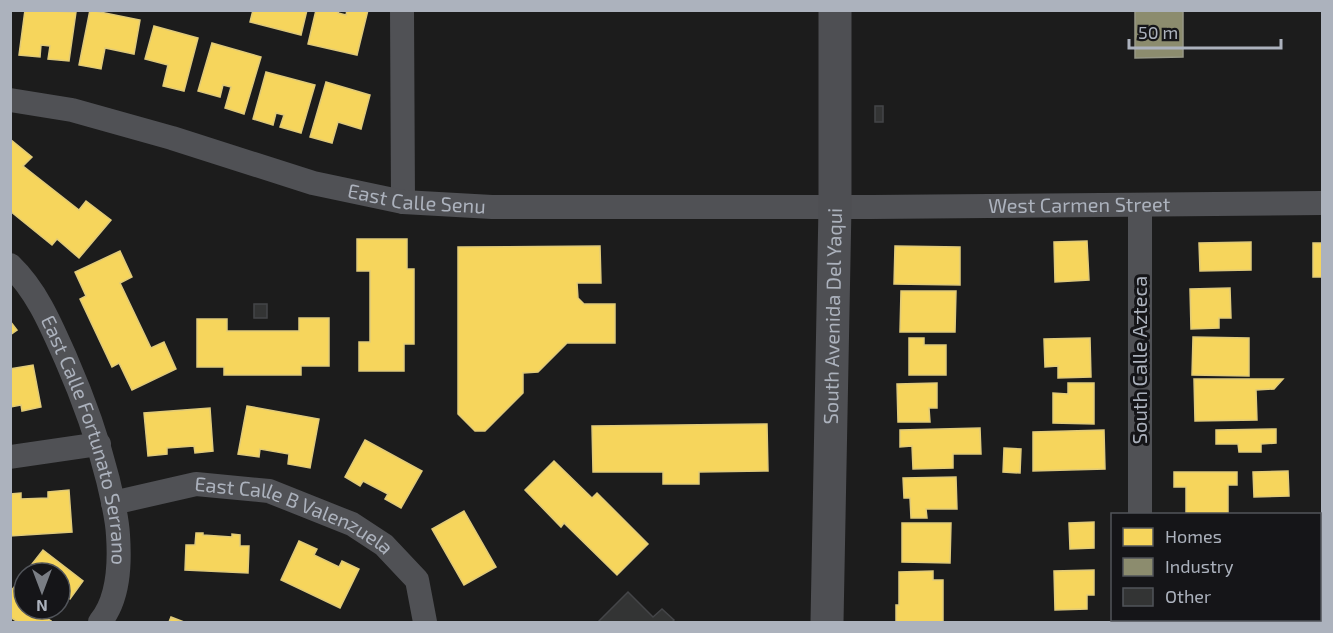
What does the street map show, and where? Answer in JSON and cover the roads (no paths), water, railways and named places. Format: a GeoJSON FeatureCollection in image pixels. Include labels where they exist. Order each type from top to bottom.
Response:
{"type":"FeatureCollection","features":[{"type":"Feature","properties":{"kind":"street"},"geometry":{"type":"LineString","coordinates":[[402,10],[403,202]]}},
{"type":"Feature","properties":{"kind":"street","name":"South Avenida Del Yaqui"},"geometry":{"type":"LineString","coordinates":[[827,622],[835,207],[835,10]]}},
{"type":"Feature","properties":{"kind":"street","name":"East Calle Senu"},"geometry":{"type":"LineString","coordinates":[[10,100],[72,110],[313,183],[403,202],[492,207],[835,207]]}},
{"type":"Feature","properties":{"kind":"street","name":"West Carmen Street"},"geometry":{"type":"LineString","coordinates":[[835,207],[1323,203]]}},
{"type":"Feature","properties":{"kind":"street","name":"South Calle Azteca"},"geometry":{"type":"LineString","coordinates":[[1140,205],[1140,513]]}},
{"type":"Feature","properties":{"kind":"street","name":"East Calle Fortunato Serrano"},"geometry":{"type":"LineString","coordinates":[[10,265],[34,293],[52,326],[90,415],[99,444],[118,534],[116,587],[107,614],[100,622]]}},
{"type":"Feature","properties":{"kind":"street"},"geometry":{"type":"LineString","coordinates":[[10,457],[99,444]]}},
{"type":"Feature","properties":{"kind":"street","name":"East Calle B Valenzuela"},"geometry":{"type":"LineString","coordinates":[[113,503],[196,484],[269,491],[352,524],[384,545],[417,580],[425,622]]}}]}
